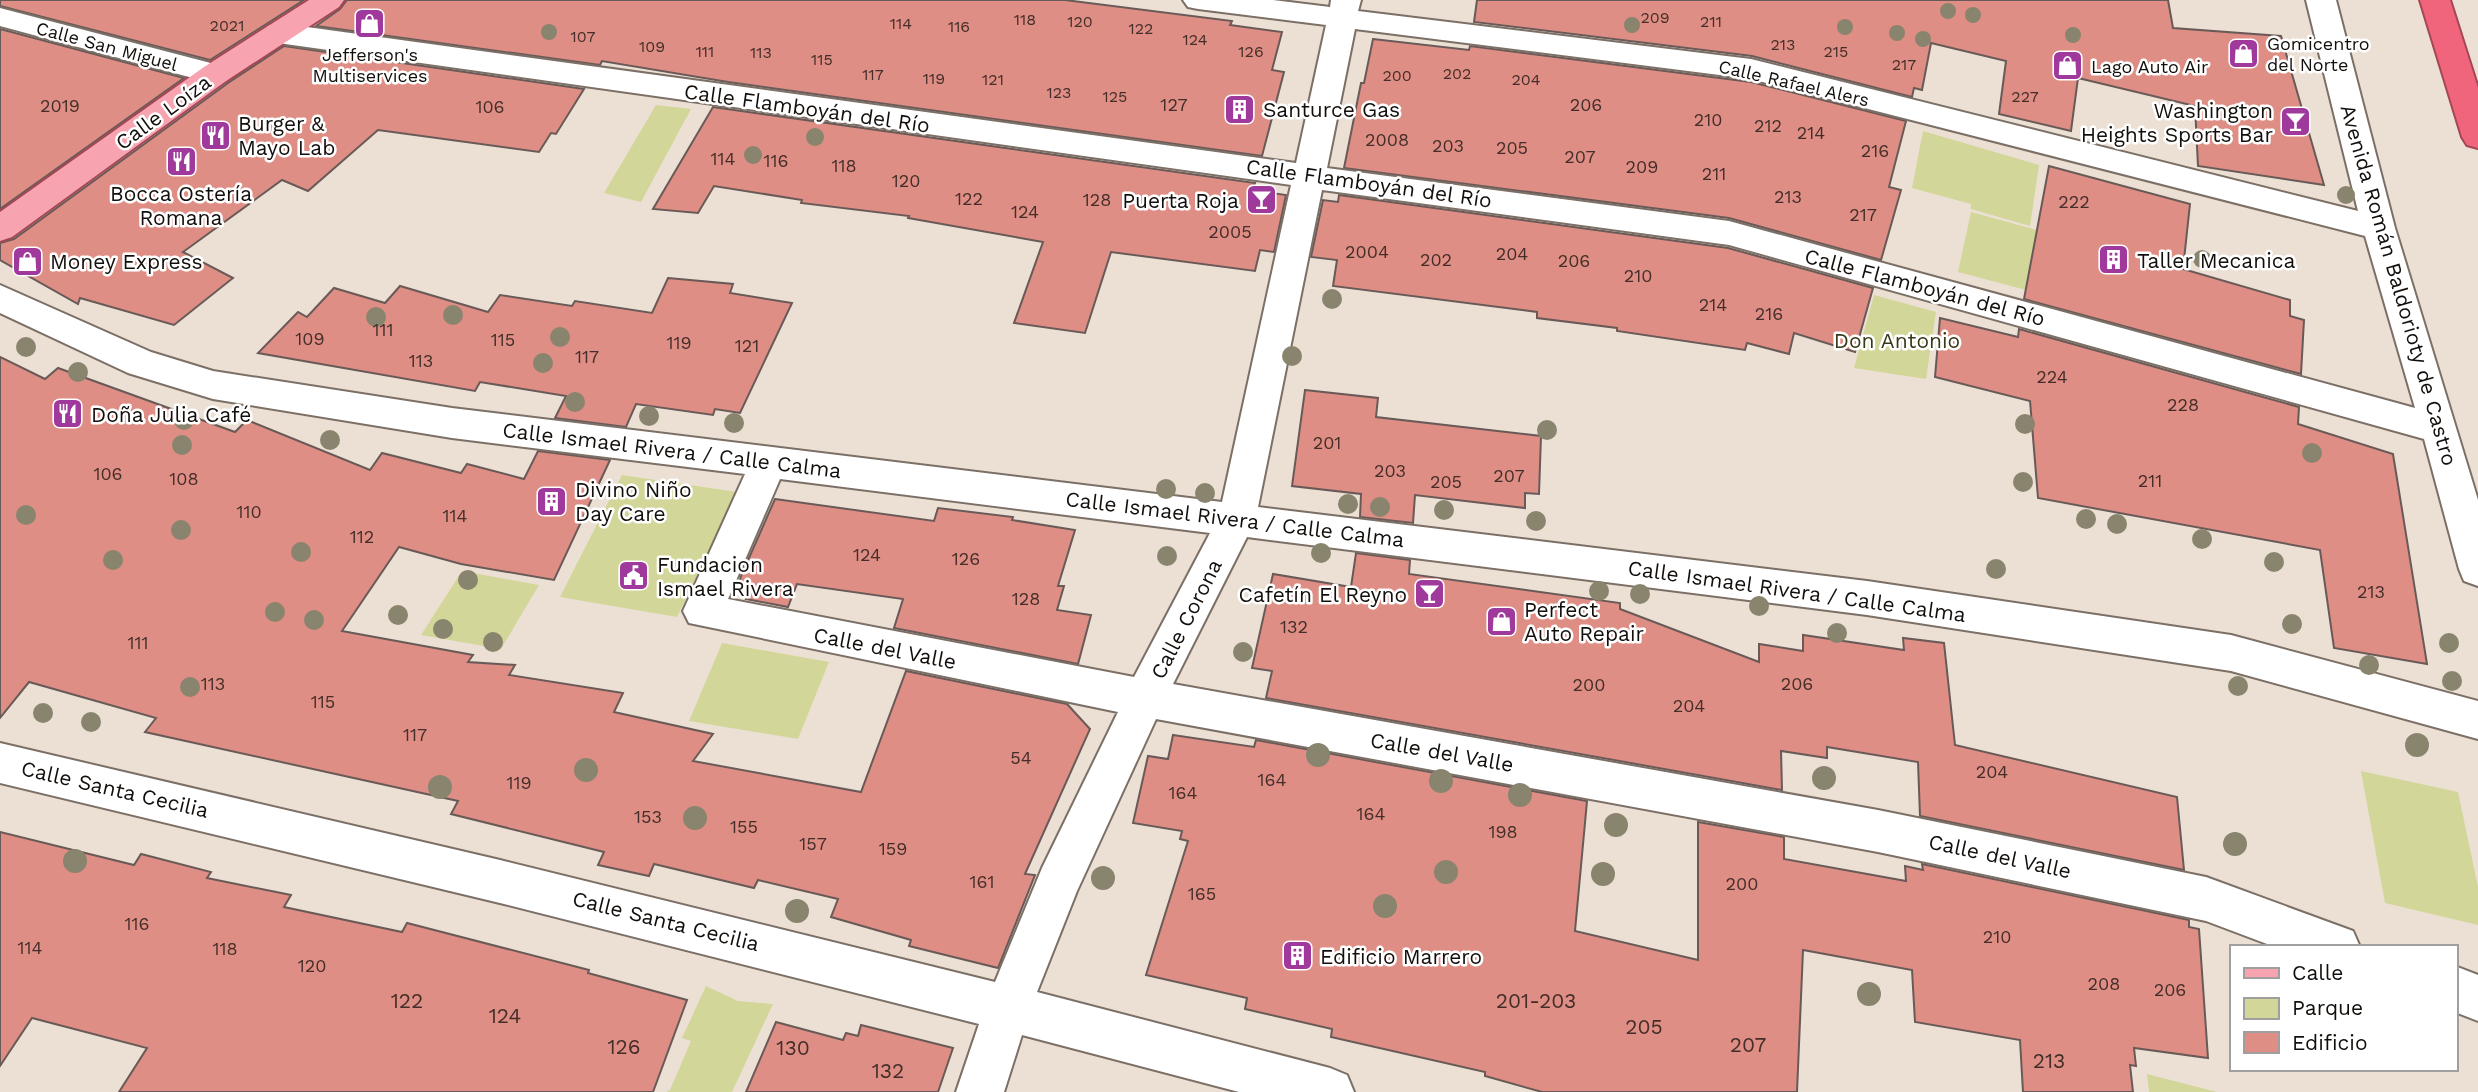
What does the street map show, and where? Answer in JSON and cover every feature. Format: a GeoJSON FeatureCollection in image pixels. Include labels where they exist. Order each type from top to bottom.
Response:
{"type":"FeatureCollection","features":[{"type":"Feature","properties":{"kind":"highway"},"geometry":{"type":"LineString","coordinates":[[2435,0],[2478,137]]}},
{"type":"Feature","properties":{"kind":"main road","name":"Calle Loíza"},"geometry":{"type":"LineString","coordinates":[[0,229],[215,75],[330,0]]}},
{"type":"Feature","properties":{"kind":"street","name":"Calle Rafael Alers"},"geometry":{"type":"LineString","coordinates":[[1198,0],[1343,9],[1751,69],[2379,228]]}},
{"type":"Feature","properties":{"kind":"street","name":"Avenida Román Baldorioty de Castro"},"geometry":{"type":"LineString","coordinates":[[2321,0],[2379,228],[2440,429],[2478,569]]}},
{"type":"Feature","properties":{"kind":"street","name":"Calle Corona"},"geometry":{"type":"LineString","coordinates":[[980,1092],[1008,1007],[1058,883],[1145,698],[1237,519],[1343,9]]}},
{"type":"Feature","properties":{"kind":"street","name":"Calle San Miguel"},"geometry":{"type":"LineString","coordinates":[[0,18],[215,75]]}},
{"type":"Feature","properties":{"kind":"street","name":"Calle Flamboyán del Río"},"geometry":{"type":"LineString","coordinates":[[278,33],[842,114],[1729,233],[2440,429]]}},
{"type":"Feature","properties":{"kind":"street","name":"Calle Ismael Rivera / Calle Calma"},"geometry":{"type":"LineString","coordinates":[[0,298],[140,363],[213,386],[452,423],[1867,598],[2231,653],[2478,720]]}},
{"type":"Feature","properties":{"kind":"street","name":"Calle del Valle"},"geometry":{"type":"LineString","coordinates":[[769,461],[703,611],[1145,698],[1878,831],[2206,899],[2332,945]]}},
{"type":"Feature","properties":{"kind":"street","name":"Calle Santa Cecilia"},"geometry":{"type":"LineString","coordinates":[[0,762],[464,870],[1008,1007],[1330,1092]]}},
{"type":"Feature","properties":{"kind":"street"},"geometry":{"type":"LineString","coordinates":[[2457,990],[2478,998]]}},
{"type":"Feature","properties":{"kind":"green space"},"geometry":{"type":"Polygon","coordinates":[[[656,105],[691,109],[641,202],[604,193],[656,105]]]}},
{"type":"Feature","properties":{"kind":"green space"},"geometry":{"type":"Polygon","coordinates":[[[1923,131],[2039,165],[2030,226],[1971,209],[1971,204],[1912,188],[1923,131]]]}},
{"type":"Feature","properties":{"kind":"green space"},"geometry":{"type":"Polygon","coordinates":[[[1971,212],[2037,230],[2026,290],[1958,272],[1971,212]]]}},
{"type":"Feature","properties":{"kind":"green space","name":"Don Antonio"},"geometry":{"type":"Polygon","coordinates":[[[1874,295],[1936,312],[1926,379],[1854,368],[1874,295]]]}},
{"type":"Feature","properties":{"kind":"green space"},"geometry":{"type":"Polygon","coordinates":[[[622,475],[737,492],[677,617],[560,597],[622,475]]]}},
{"type":"Feature","properties":{"kind":"green space"},"geometry":{"type":"Polygon","coordinates":[[[462,571],[539,585],[501,649],[421,635],[462,571]]]}},
{"type":"Feature","properties":{"kind":"green space"},"geometry":{"type":"Polygon","coordinates":[[[722,643],[829,662],[798,739],[689,721],[722,643]]]}},
{"type":"Feature","properties":{"kind":"green space"},"geometry":{"type":"Polygon","coordinates":[[[2361,771],[2458,792],[2478,887],[2478,925],[2385,903],[2361,771]]]}},
{"type":"Feature","properties":{"kind":"green space"},"geometry":{"type":"Polygon","coordinates":[[[706,986],[738,1001],[773,1004],[732,1092],[666,1092],[670,1090],[691,1041],[682,1038],[706,986]]]}},
{"type":"Feature","properties":{"kind":"green space"},"geometry":{"type":"Polygon","coordinates":[[[2147,1074],[2217,1092],[2149,1092],[2147,1074]]]}},
{"type":"Feature","properties":{"kind":"building"},"geometry":{"type":"Polygon","coordinates":[[[0,0],[304,0],[210,60],[0,6],[0,0]]]}},
{"type":"Feature","properties":{"kind":"building"},"geometry":{"type":"Polygon","coordinates":[[[347,0],[1065,0],[1232,21],[1230,25],[1282,32],[1272,70],[1284,72],[1262,156],[728,82],[602,61],[600,65],[316,26],[340,9],[347,0]]]}},
{"type":"Feature","properties":{"kind":"building"},"geometry":{"type":"Polygon","coordinates":[[[1477,0],[2168,0],[2173,28],[2281,36],[2324,185],[2198,166],[2195,106],[2078,78],[2071,131],[1999,114],[2006,61],[1931,43],[1922,90],[1914,88],[1912,97],[1752,56],[1474,22],[1477,0]]]}},
{"type":"Feature","properties":{"kind":"building"},"geometry":{"type":"Polygon","coordinates":[[[0,29],[184,78],[0,209],[0,29]]]}},
{"type":"Feature","properties":{"kind":"building"},"geometry":{"type":"Polygon","coordinates":[[[1373,39],[1469,50],[1470,46],[1751,82],[1906,121],[1889,187],[1901,190],[1881,260],[1729,218],[1344,168],[1373,39]]]}},
{"type":"Feature","properties":{"kind":"building"},"geometry":{"type":"Polygon","coordinates":[[[284,46],[584,89],[556,134],[551,133],[539,152],[378,130],[308,191],[282,180],[183,252],[233,278],[174,325],[80,298],[78,304],[0,260],[0,243],[14,239],[228,83],[284,46]]]}},
{"type":"Feature","properties":{"kind":"building"},"geometry":{"type":"Polygon","coordinates":[[[713,107],[1255,183],[1252,190],[1286,195],[1274,252],[1260,250],[1255,271],[1111,252],[1085,333],[1014,323],[1043,242],[908,218],[909,216],[801,203],[802,200],[714,186],[698,213],[653,209],[713,107]]]}},
{"type":"Feature","properties":{"kind":"building"},"geometry":{"type":"Polygon","coordinates":[[[2049,166],[2190,204],[2183,269],[2290,300],[2290,316],[2304,320],[2301,374],[2024,299],[2049,166]]]}},
{"type":"Feature","properties":{"kind":"building"},"geometry":{"type":"Polygon","coordinates":[[[1339,195],[1728,248],[1873,288],[1855,352],[1794,333],[1789,354],[1747,343],[1745,350],[1617,331],[1617,328],[1537,318],[1537,312],[1333,286],[1337,260],[1311,257],[1323,200],[1338,202],[1339,195]]]}},
{"type":"Feature","properties":{"kind":"building"},"geometry":{"type":"Polygon","coordinates":[[[668,278],[733,284],[730,293],[792,303],[740,413],[715,409],[713,415],[636,404],[626,427],[555,418],[566,396],[480,382],[475,391],[258,353],[298,312],[307,317],[334,288],[385,303],[400,286],[488,312],[500,295],[572,306],[575,301],[652,313],[668,278]]]}},
{"type":"Feature","properties":{"kind":"building"},"geometry":{"type":"Polygon","coordinates":[[[1940,318],[2018,337],[2019,329],[2299,407],[2298,424],[2393,454],[2427,664],[2334,648],[2320,550],[2038,498],[2030,401],[1935,377],[1940,318]]]}},
{"type":"Feature","properties":{"kind":"building"},"geometry":{"type":"Polygon","coordinates":[[[0,357],[45,379],[58,368],[235,432],[247,420],[370,470],[382,453],[461,473],[467,464],[524,479],[538,451],[610,460],[554,580],[461,564],[399,547],[342,631],[473,655],[468,662],[515,665],[509,675],[623,693],[614,712],[713,734],[693,761],[861,792],[906,671],[1067,704],[1090,729],[1025,874],[1035,875],[998,968],[909,946],[911,940],[831,917],[838,899],[758,880],[754,888],[654,864],[649,876],[598,865],[604,852],[451,814],[458,801],[145,732],[156,718],[29,682],[0,718],[0,357]]]}},
{"type":"Feature","properties":{"kind":"building"},"geometry":{"type":"Polygon","coordinates":[[[1305,390],[1378,398],[1376,417],[1541,436],[1539,494],[1525,493],[1525,508],[1415,495],[1413,523],[1360,517],[1361,494],[1292,486],[1305,390]]]}},
{"type":"Feature","properties":{"kind":"building"},"geometry":{"type":"Polygon","coordinates":[[[775,499],[934,521],[938,508],[1013,517],[1012,520],[1075,530],[1058,586],[1064,586],[1057,610],[1091,615],[1078,664],[894,628],[903,599],[797,584],[788,607],[746,599],[752,586],[739,584],[741,576],[775,499]]]}},
{"type":"Feature","properties":{"kind":"building"},"geometry":{"type":"Polygon","coordinates":[[[1356,553],[1410,560],[1409,574],[1620,603],[1620,609],[1759,662],[1759,644],[1803,651],[1803,635],[1904,650],[1903,638],[1944,643],[1955,745],[2177,797],[2184,870],[1920,816],[1918,762],[1827,747],[1827,758],[1781,751],[1782,790],[1266,698],[1272,671],[1252,668],[1273,574],[1351,587],[1356,553]]]}},
{"type":"Feature","properties":{"kind":"building"},"geometry":{"type":"Polygon","coordinates":[[[1173,735],[1254,747],[1256,740],[1587,801],[1575,931],[1698,960],[1698,822],[1784,837],[1784,859],[1906,881],[1905,866],[1923,870],[1922,864],[2189,920],[2189,927],[2199,929],[2208,1058],[2134,1048],[2136,1066],[2130,1065],[2133,1092],[2023,1092],[2020,1040],[1915,1022],[1912,970],[1803,950],[1797,1092],[1542,1092],[1485,1076],[1485,1072],[1331,1037],[1332,1029],[1245,1009],[1247,998],[1146,975],[1188,841],[1180,839],[1182,831],[1133,823],[1148,756],[1168,759],[1173,735]]]}},
{"type":"Feature","properties":{"kind":"building"},"geometry":{"type":"Polygon","coordinates":[[[0,832],[134,865],[141,854],[211,872],[207,878],[291,895],[284,907],[402,932],[407,923],[589,970],[588,973],[687,1000],[653,1092],[119,1092],[147,1048],[32,1018],[0,1066],[0,832]]]}},
{"type":"Feature","properties":{"kind":"building"},"geometry":{"type":"Polygon","coordinates":[[[776,1022],[843,1040],[846,1033],[858,1036],[861,1025],[953,1048],[938,1092],[746,1092],[776,1022]]]}},
{"type":"Feature","properties":{"kind":"place","name":"Jefferson's Multiservices"},"geometry":{"type":"Point","coordinates":[370,23]}},
{"type":"Feature","properties":{"kind":"place","name":"Gomicentro del Norte"},"geometry":{"type":"Point","coordinates":[2244,53]}},
{"type":"Feature","properties":{"kind":"place","name":"Lago Auto Air"},"geometry":{"type":"Point","coordinates":[2068,66]}},
{"type":"Feature","properties":{"kind":"place","name":"Santurce Gas"},"geometry":{"type":"Point","coordinates":[1240,109]}},
{"type":"Feature","properties":{"kind":"place","name":"Washington Heights Sports Bar"},"geometry":{"type":"Point","coordinates":[2296,122]}},
{"type":"Feature","properties":{"kind":"place","name":"Burger & Mayo Lab"},"geometry":{"type":"Point","coordinates":[215,135]}},
{"type":"Feature","properties":{"kind":"place","name":"Bocca Ostería Romana"},"geometry":{"type":"Point","coordinates":[181,161]}},
{"type":"Feature","properties":{"kind":"place","name":"Puerta Roja"},"geometry":{"type":"Point","coordinates":[1262,200]}},
{"type":"Feature","properties":{"kind":"place","name":"Taller Mecanica"},"geometry":{"type":"Point","coordinates":[2114,260]}},
{"type":"Feature","properties":{"kind":"place","name":"Money Express"},"geometry":{"type":"Point","coordinates":[27,261]}},
{"type":"Feature","properties":{"kind":"place","name":"Doña Julia Café"},"geometry":{"type":"Point","coordinates":[68,414]}},
{"type":"Feature","properties":{"kind":"place","name":"Divino Niño Day Care"},"geometry":{"type":"Point","coordinates":[552,501]}},
{"type":"Feature","properties":{"kind":"place","name":"Fundacion Ismael Rivera"},"geometry":{"type":"Point","coordinates":[634,576]}},
{"type":"Feature","properties":{"kind":"place","name":"Cafetín El Reyno"},"geometry":{"type":"Point","coordinates":[1430,594]}},
{"type":"Feature","properties":{"kind":"place","name":"Perfect Auto Repair"},"geometry":{"type":"Point","coordinates":[1501,621]}},
{"type":"Feature","properties":{"kind":"place","name":"Edificio Marrero"},"geometry":{"type":"Point","coordinates":[1297,956]}}]}
